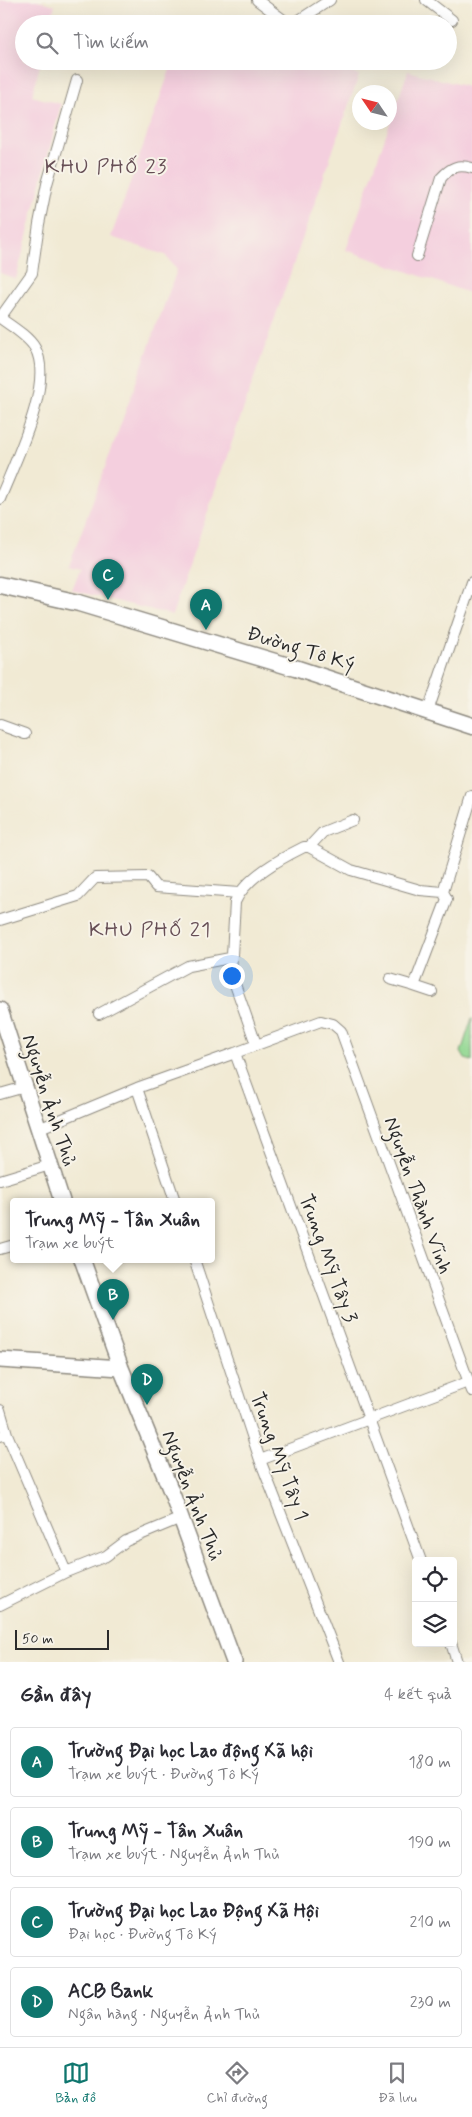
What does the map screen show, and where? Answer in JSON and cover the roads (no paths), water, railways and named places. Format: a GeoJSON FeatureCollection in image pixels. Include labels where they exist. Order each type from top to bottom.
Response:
{"type":"FeatureCollection","features":[{"type":"Feature","properties":{"kind":"main road","name":"Đường Tô Ký"},"geometry":{"type":"LineString","coordinates":[[0,585],[78,603],[472,726]]}},
{"type":"Feature","properties":{"kind":"main road","name":"Nguyễn Ảnh Thủ"},"geometry":{"type":"LineString","coordinates":[[1,1014],[61,1198]]}},
{"type":"Feature","properties":{"kind":"main road","name":"Nguyễn Ảnh Thủ"},"geometry":{"type":"LineString","coordinates":[[83,1263],[120,1368],[181,1518],[234,1662]]}},
{"type":"Feature","properties":{"kind":"main road"},"geometry":{"type":"LineString","coordinates":[[0,1360],[120,1368]]}},
{"type":"Feature","properties":{"kind":"street"},"geometry":{"type":"LineString","coordinates":[[257,0],[277,15]]}},
{"type":"Feature","properties":{"kind":"street"},"geometry":{"type":"LineString","coordinates":[[308,15],[330,0]]}},
{"type":"Feature","properties":{"kind":"street"},"geometry":{"type":"LineString","coordinates":[[426,0],[446,15]]}},
{"type":"Feature","properties":{"kind":"street"},"geometry":{"type":"LineString","coordinates":[[0,498],[40,395],[42,375],[35,348],[0,318],[32,273],[47,184],[77,80]]}},
{"type":"Feature","properties":{"kind":"street"},"geometry":{"type":"LineString","coordinates":[[417,256],[441,178],[450,168],[460,166],[472,168]]}},
{"type":"Feature","properties":{"kind":"street"},"geometry":{"type":"LineString","coordinates":[[428,711],[470,597],[472,582]]}},
{"type":"Feature","properties":{"kind":"street"},"geometry":{"type":"LineString","coordinates":[[0,725],[25,734]]}},
{"type":"Feature","properties":{"kind":"street"},"geometry":{"type":"LineString","coordinates":[[443,892],[472,796]]}},
{"type":"Feature","properties":{"kind":"street"},"geometry":{"type":"LineString","coordinates":[[38,1129],[137,1088],[256,1044],[231,973],[230,958],[235,902],[239,893],[272,866],[298,850],[309,847],[323,832],[353,820]]}},
{"type":"Feature","properties":{"kind":"street"},"geometry":{"type":"LineString","coordinates":[[309,847],[351,870],[420,890],[443,892]]}},
{"type":"Feature","properties":{"kind":"street"},"geometry":{"type":"LineString","coordinates":[[0,920],[78,896],[95,878],[139,876],[148,877],[156,887],[239,893]]}},
{"type":"Feature","properties":{"kind":"street"},"geometry":{"type":"LineString","coordinates":[[414,986],[447,898],[443,892]]}},
{"type":"Feature","properties":{"kind":"street"},"geometry":{"type":"LineString","coordinates":[[99,1014],[188,966],[230,958]]}},
{"type":"Feature","properties":{"kind":"street"},"geometry":{"type":"LineString","coordinates":[[390,978],[432,992]]}},
{"type":"Feature","properties":{"kind":"street","name":"Nguyễn Thành Vĩnh"},"geometry":{"type":"LineString","coordinates":[[256,1044],[321,1021],[333,1024],[341,1031],[470,1386]]}},
{"type":"Feature","properties":{"kind":"street","name":"Trung Mỹ Tây 3"},"geometry":{"type":"LineString","coordinates":[[235,1053],[420,1557]]}},
{"type":"Feature","properties":{"kind":"street"},"geometry":{"type":"LineString","coordinates":[[0,1094],[25,1088]]}},
{"type":"Feature","properties":{"kind":"street"},"geometry":{"type":"LineString","coordinates":[[137,1088],[174,1198]]}},
{"type":"Feature","properties":{"kind":"street"},"geometry":{"type":"LineString","coordinates":[[0,1180],[50,1165]]}},
{"type":"Feature","properties":{"kind":"street","name":"Trung Mỹ Tây 1"},"geometry":{"type":"LineString","coordinates":[[195,1263],[260,1460],[339,1662]]}},
{"type":"Feature","properties":{"kind":"street"},"geometry":{"type":"LineString","coordinates":[[260,1460],[470,1386]]}},
{"type":"Feature","properties":{"kind":"street"},"geometry":{"type":"LineString","coordinates":[[0,1410],[4,1435],[66,1572]]}},
{"type":"Feature","properties":{"kind":"street"},"geometry":{"type":"LineString","coordinates":[[0,1605],[66,1572],[101,1558],[122,1543],[181,1518]]}},
{"type":"Feature","properties":{"kind":"street"},"geometry":{"type":"LineString","coordinates":[[452,1647],[457,1662]]}},
{"type":"Feature","properties":{"kind":"place","name":"Trường Đại học Lao Động Xã Hội"},"geometry":{"type":"Point","coordinates":[108,600]}},
{"type":"Feature","properties":{"kind":"place","name":"Trường Đại học Lao động Xã hội"},"geometry":{"type":"Point","coordinates":[206,630]}},
{"type":"Feature","properties":{"kind":"place","name":"Trung Mỹ - Tân Xuân"},"geometry":{"type":"Point","coordinates":[113,1320]}},
{"type":"Feature","properties":{"kind":"place","name":"ACB Bank"},"geometry":{"type":"Point","coordinates":[147,1405]}},
{"type":"Feature","properties":{"kind":"district","name":"KHU PHỐ 23"},"geometry":{"type":"Point","coordinates":[106,166]}},
{"type":"Feature","properties":{"kind":"district","name":"KHU PHỐ 21"},"geometry":{"type":"Point","coordinates":[150,929]}}]}
